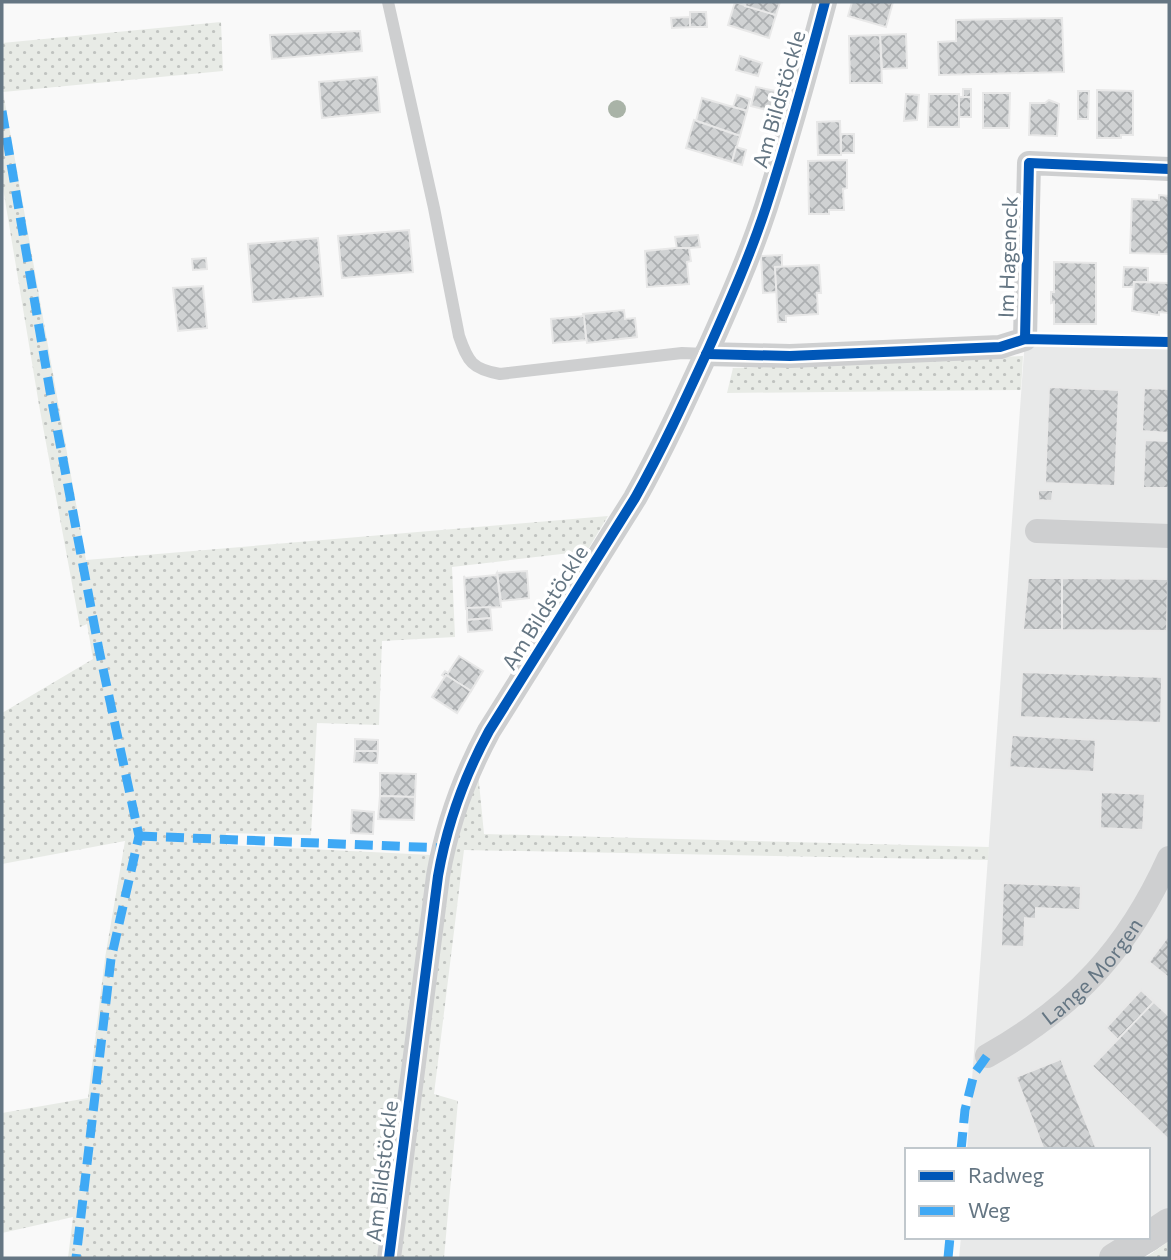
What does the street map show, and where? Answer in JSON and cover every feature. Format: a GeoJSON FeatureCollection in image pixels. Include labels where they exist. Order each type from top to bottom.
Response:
{"type":"FeatureCollection","features":[{"type":"Feature","properties":{"kind":"street","name":"Am Bildstöckle"},"geometry":{"type":"LineString","coordinates":[[389,1258],[438,876],[451,817],[489,731],[635,498],[671,430],[706,354],[728,306],[766,208],[825,2]]}},
{"type":"Feature","properties":{"kind":"street","name":"Im Hageneck"},"geometry":{"type":"LineString","coordinates":[[706,354],[790,356],[1000,347],[1024,339],[1029,163],[1169,169]]}},
{"type":"Feature","properties":{"kind":"street"},"geometry":{"type":"LineString","coordinates":[[1037,531],[1169,536]]}},
{"type":"Feature","properties":{"kind":"street","name":"Lange Morgen"},"geometry":{"type":"LineString","coordinates":[[987,1056],[1053,1014],[1087,984],[1130,930],[1169,859]]}},
{"type":"Feature","properties":{"kind":"street"},"geometry":{"type":"LineString","coordinates":[[1150,1236],[1169,1223]]}},
{"type":"Feature","properties":{"kind":"street"},"geometry":{"type":"LineString","coordinates":[[1114,1258],[1145,1239]]}},
{"type":"Feature","properties":{"kind":"lane"},"geometry":{"type":"LineString","coordinates":[[388,2],[434,208],[459,336],[472,365],[500,374],[682,353],[706,354]]}},
{"type":"Feature","properties":{"kind":"shaded area"},"geometry":{"type":"Polygon","coordinates":[[[221,22],[223,71],[3,92],[86,560],[608,516],[587,551],[452,567],[455,637],[382,641],[379,725],[317,723],[311,835],[226,833],[227,845],[432,855],[377,1258],[68,1258],[73,1217],[2,1233],[2,1113],[88,1098],[105,958],[125,841],[2,864],[2,713],[93,659],[87,624],[80,627],[2,182],[2,43],[221,22]]]}},
{"type":"Feature","properties":{"kind":"shaded area"},"geometry":{"type":"Polygon","coordinates":[[[1025,339],[1169,342],[1169,1223],[1150,1236],[1150,1148],[967,1148],[1025,339]]]}},
{"type":"Feature","properties":{"kind":"shaded area"},"geometry":{"type":"Polygon","coordinates":[[[1023,356],[1021,390],[727,393],[733,368],[1023,356]]]}},
{"type":"Feature","properties":{"kind":"shaded area"},"geometry":{"type":"Polygon","coordinates":[[[478,772],[484,834],[989,847],[988,860],[464,850],[434,1094],[458,1101],[444,1258],[395,1258],[451,849],[478,772]]]}},
{"type":"Feature","properties":{"kind":"shaded area"},"geometry":{"type":"Polygon","coordinates":[[[961,1239],[1145,1239],[1114,1258],[959,1258],[961,1239]]]}},
{"type":"Feature","properties":{"kind":"shaded area"},"geometry":{"type":"Polygon","coordinates":[[[1169,1241],[1169,1258],[1145,1258],[1169,1241]]]}},
{"type":"Feature","properties":{"kind":"building"},"geometry":{"type":"Polygon","coordinates":[[[735,2],[776,15],[769,38],[728,25],[735,2]]]}},
{"type":"Feature","properties":{"kind":"building"},"geometry":{"type":"Polygon","coordinates":[[[746,2],[780,2],[776,15],[745,6],[746,2]]]}},
{"type":"Feature","properties":{"kind":"building"},"geometry":{"type":"Polygon","coordinates":[[[852,2],[893,2],[886,27],[848,16],[852,2]]]}},
{"type":"Feature","properties":{"kind":"building"},"geometry":{"type":"Polygon","coordinates":[[[690,12],[706,12],[707,27],[690,27],[690,12]]]}},
{"type":"Feature","properties":{"kind":"building"},"geometry":{"type":"Polygon","coordinates":[[[690,17],[690,27],[672,28],[671,18],[690,17]]]}},
{"type":"Feature","properties":{"kind":"building"},"geometry":{"type":"Polygon","coordinates":[[[1062,18],[1064,72],[939,75],[938,42],[956,41],[956,20],[1062,18]]]}},
{"type":"Feature","properties":{"kind":"building"},"geometry":{"type":"Polygon","coordinates":[[[360,31],[362,51],[272,59],[270,35],[360,31]]]}},
{"type":"Feature","properties":{"kind":"building"},"geometry":{"type":"Polygon","coordinates":[[[906,34],[907,68],[882,69],[880,35],[906,34]]]}},
{"type":"Feature","properties":{"kind":"building"},"geometry":{"type":"Polygon","coordinates":[[[880,35],[882,83],[850,83],[849,36],[880,35]]]}},
{"type":"Feature","properties":{"kind":"building"},"geometry":{"type":"Polygon","coordinates":[[[740,56],[762,63],[758,76],[736,70],[740,56]]]}},
{"type":"Feature","properties":{"kind":"building"},"geometry":{"type":"Polygon","coordinates":[[[377,77],[380,112],[322,118],[319,82],[377,77]]]}},
{"type":"Feature","properties":{"kind":"building"},"geometry":{"type":"Polygon","coordinates":[[[756,87],[776,91],[771,111],[751,106],[756,87]]]}},
{"type":"Feature","properties":{"kind":"building"},"geometry":{"type":"Polygon","coordinates":[[[963,89],[971,89],[971,97],[963,97],[963,89]]]}},
{"type":"Feature","properties":{"kind":"building"},"geometry":{"type":"Polygon","coordinates":[[[1097,90],[1133,91],[1133,135],[1097,138],[1097,90]]]}},
{"type":"Feature","properties":{"kind":"building"},"geometry":{"type":"Polygon","coordinates":[[[1078,91],[1089,91],[1088,119],[1078,119],[1078,91]]]}},
{"type":"Feature","properties":{"kind":"building"},"geometry":{"type":"Polygon","coordinates":[[[983,93],[1010,93],[1009,128],[983,128],[983,93]]]}},
{"type":"Feature","properties":{"kind":"building"},"geometry":{"type":"Polygon","coordinates":[[[906,94],[919,95],[917,120],[904,121],[906,94]]]}},
{"type":"Feature","properties":{"kind":"building"},"geometry":{"type":"Polygon","coordinates":[[[929,94],[959,94],[959,127],[928,127],[929,94]]]}},
{"type":"Feature","properties":{"kind":"building"},"geometry":{"type":"Polygon","coordinates":[[[737,95],[750,99],[747,111],[733,107],[737,95]]]}},
{"type":"Feature","properties":{"kind":"building"},"geometry":{"type":"Polygon","coordinates":[[[959,97],[971,97],[971,117],[959,117],[959,97]]]}},
{"type":"Feature","properties":{"kind":"building"},"geometry":{"type":"Polygon","coordinates":[[[702,98],[747,111],[740,136],[696,121],[702,98]]]}},
{"type":"Feature","properties":{"kind":"building"},"geometry":{"type":"Polygon","coordinates":[[[1049,100],[1059,104],[1057,136],[1029,135],[1030,103],[1045,103],[1049,100]]]}},
{"type":"Feature","properties":{"kind":"building"},"geometry":{"type":"Polygon","coordinates":[[[694,120],[740,136],[732,162],[686,148],[694,120]]]}},
{"type":"Feature","properties":{"kind":"building"},"geometry":{"type":"Polygon","coordinates":[[[840,121],[841,155],[818,155],[817,122],[840,121]]]}},
{"type":"Feature","properties":{"kind":"building"},"geometry":{"type":"Polygon","coordinates":[[[841,134],[854,134],[854,153],[841,153],[841,134]]]}},
{"type":"Feature","properties":{"kind":"building"},"geometry":{"type":"Polygon","coordinates":[[[736,147],[746,150],[742,165],[732,162],[736,147]]]}},
{"type":"Feature","properties":{"kind":"building"},"geometry":{"type":"Polygon","coordinates":[[[847,160],[847,188],[843,189],[844,210],[829,210],[829,214],[809,214],[808,161],[847,160]]]}},
{"type":"Feature","properties":{"kind":"building"},"geometry":{"type":"Polygon","coordinates":[[[1159,195],[1169,196],[1169,254],[1130,253],[1132,199],[1159,200],[1159,195]]]}},
{"type":"Feature","properties":{"kind":"building"},"geometry":{"type":"Polygon","coordinates":[[[409,230],[413,272],[342,278],[338,236],[409,230]]]}},
{"type":"Feature","properties":{"kind":"building"},"geometry":{"type":"Polygon","coordinates":[[[698,235],[700,247],[677,249],[675,237],[698,235]]]}},
{"type":"Feature","properties":{"kind":"building"},"geometry":{"type":"Polygon","coordinates":[[[318,238],[323,296],[253,302],[248,244],[318,238]]]}},
{"type":"Feature","properties":{"kind":"building"},"geometry":{"type":"Polygon","coordinates":[[[689,248],[689,284],[647,287],[645,251],[689,248]]]}},
{"type":"Feature","properties":{"kind":"building"},"geometry":{"type":"Polygon","coordinates":[[[782,255],[782,267],[775,267],[777,292],[763,293],[761,256],[782,255]]]}},
{"type":"Feature","properties":{"kind":"building"},"geometry":{"type":"Polygon","coordinates":[[[206,258],[207,269],[193,270],[192,259],[206,258]]]}},
{"type":"Feature","properties":{"kind":"building"},"geometry":{"type":"Polygon","coordinates":[[[1054,262],[1096,263],[1096,324],[1054,324],[1051,292],[1054,292],[1054,262]]]}},
{"type":"Feature","properties":{"kind":"building"},"geometry":{"type":"Polygon","coordinates":[[[819,265],[821,293],[817,293],[818,314],[786,316],[786,322],[778,322],[775,267],[819,265]]]}},
{"type":"Feature","properties":{"kind":"building"},"geometry":{"type":"Polygon","coordinates":[[[1124,267],[1148,268],[1148,282],[1134,282],[1134,287],[1123,287],[1124,267]]]}},
{"type":"Feature","properties":{"kind":"building"},"geometry":{"type":"Polygon","coordinates":[[[1134,282],[1169,283],[1169,313],[1159,312],[1159,315],[1132,311],[1134,282]]]}},
{"type":"Feature","properties":{"kind":"building"},"geometry":{"type":"Polygon","coordinates":[[[203,286],[207,328],[178,331],[173,288],[203,286]]]}},
{"type":"Feature","properties":{"kind":"building"},"geometry":{"type":"Polygon","coordinates":[[[624,310],[625,319],[635,318],[637,337],[587,343],[583,314],[624,310]]]}},
{"type":"Feature","properties":{"kind":"building"},"geometry":{"type":"Polygon","coordinates":[[[584,316],[586,340],[553,343],[551,319],[584,316]]]}},
{"type":"Feature","properties":{"kind":"building"},"geometry":{"type":"Polygon","coordinates":[[[1049,387],[1119,390],[1115,486],[1045,483],[1049,387]]]}},
{"type":"Feature","properties":{"kind":"building"},"geometry":{"type":"Polygon","coordinates":[[[1144,388],[1169,389],[1169,433],[1142,431],[1144,388]]]}},
{"type":"Feature","properties":{"kind":"building"},"geometry":{"type":"Polygon","coordinates":[[[1145,440],[1169,441],[1169,488],[1143,488],[1145,440]]]}},
{"type":"Feature","properties":{"kind":"building"},"geometry":{"type":"Polygon","coordinates":[[[1038,490],[1053,490],[1052,501],[1038,500],[1038,490]]]}},
{"type":"Feature","properties":{"kind":"building"},"geometry":{"type":"Polygon","coordinates":[[[527,571],[529,598],[501,601],[497,573],[527,571]]]}},
{"type":"Feature","properties":{"kind":"building"},"geometry":{"type":"Polygon","coordinates":[[[497,573],[501,607],[466,609],[464,576],[497,573]]]}},
{"type":"Feature","properties":{"kind":"building"},"geometry":{"type":"Polygon","coordinates":[[[1028,578],[1062,578],[1062,630],[1023,630],[1028,578]]]}},
{"type":"Feature","properties":{"kind":"building"},"geometry":{"type":"Polygon","coordinates":[[[1062,578],[1168,579],[1167,631],[1062,630],[1062,578]]]}},
{"type":"Feature","properties":{"kind":"building"},"geometry":{"type":"Polygon","coordinates":[[[490,607],[491,618],[467,620],[467,608],[490,607]]]}},
{"type":"Feature","properties":{"kind":"building"},"geometry":{"type":"Polygon","coordinates":[[[491,618],[492,630],[468,632],[467,620],[491,618]]]}},
{"type":"Feature","properties":{"kind":"building"},"geometry":{"type":"Polygon","coordinates":[[[459,656],[483,671],[471,691],[442,675],[445,671],[448,673],[459,656]]]}},
{"type":"Feature","properties":{"kind":"building"},"geometry":{"type":"Polygon","coordinates":[[[1022,672],[1162,677],[1161,723],[1020,717],[1022,672]]]}},
{"type":"Feature","properties":{"kind":"building"},"geometry":{"type":"Polygon","coordinates":[[[446,675],[471,691],[457,713],[432,697],[446,675]]]}},
{"type":"Feature","properties":{"kind":"building"},"geometry":{"type":"Polygon","coordinates":[[[1012,735],[1096,740],[1094,772],[1009,767],[1012,735]]]}},
{"type":"Feature","properties":{"kind":"building"},"geometry":{"type":"Polygon","coordinates":[[[355,739],[378,740],[378,751],[355,751],[355,739]]]}},
{"type":"Feature","properties":{"kind":"building"},"geometry":{"type":"Polygon","coordinates":[[[355,751],[378,751],[377,763],[354,762],[355,751]]]}},
{"type":"Feature","properties":{"kind":"building"},"geometry":{"type":"Polygon","coordinates":[[[380,773],[416,774],[415,797],[380,796],[380,773]]]}},
{"type":"Feature","properties":{"kind":"building"},"geometry":{"type":"Polygon","coordinates":[[[1101,792],[1145,794],[1143,830],[1100,828],[1101,792]]]}},
{"type":"Feature","properties":{"kind":"building"},"geometry":{"type":"Polygon","coordinates":[[[380,796],[415,797],[414,820],[378,819],[380,796]]]}},
{"type":"Feature","properties":{"kind":"building"},"geometry":{"type":"Polygon","coordinates":[[[352,810],[374,812],[373,834],[351,833],[352,810]]]}},
{"type":"Feature","properties":{"kind":"building"},"geometry":{"type":"Polygon","coordinates":[[[1003,883],[1081,886],[1080,910],[1036,908],[1036,919],[1025,918],[1024,947],[1001,946],[1003,883]]]}},
{"type":"Feature","properties":{"kind":"building"},"geometry":{"type":"Polygon","coordinates":[[[1169,935],[1169,978],[1149,962],[1169,935]]]}},
{"type":"Feature","properties":{"kind":"building"},"geometry":{"type":"Polygon","coordinates":[[[1141,990],[1154,1002],[1118,1040],[1106,1028],[1141,990]]]}},
{"type":"Feature","properties":{"kind":"building"},"geometry":{"type":"Polygon","coordinates":[[[1154,1002],[1169,1016],[1169,1140],[1092,1066],[1154,1002]]]}},
{"type":"Feature","properties":{"kind":"building"},"geometry":{"type":"Polygon","coordinates":[[[1061,1059],[1096,1148],[1043,1148],[1016,1077],[1061,1059]]]}},
{"type":"Feature","properties":{"kind":"marked path"},"geometry":{"type":"LineString","coordinates":[[2,111],[50,391],[99,650],[139,836],[111,959],[76,1258]]}},
{"type":"Feature","properties":{"kind":"marked path"},"geometry":{"type":"LineString","coordinates":[[139,836],[443,848]]}},
{"type":"Feature","properties":{"kind":"marked path"},"geometry":{"type":"LineString","coordinates":[[961,1148],[965,1110],[974,1074],[987,1056]]}},
{"type":"Feature","properties":{"kind":"marked path"},"geometry":{"type":"LineString","coordinates":[[948,1258],[950,1239]]}},
{"type":"Feature","properties":{"kind":"cycle path"},"geometry":{"type":"LineString","coordinates":[[389,1258],[438,876],[458,801],[489,731],[635,498],[708,350],[766,207],[825,2]]}},
{"type":"Feature","properties":{"kind":"cycle path"},"geometry":{"type":"LineString","coordinates":[[1025,339],[1029,163],[1169,169]]}},
{"type":"Feature","properties":{"kind":"cycle path"},"geometry":{"type":"LineString","coordinates":[[706,354],[790,356],[1000,347],[1025,339],[1169,342]]}}]}
